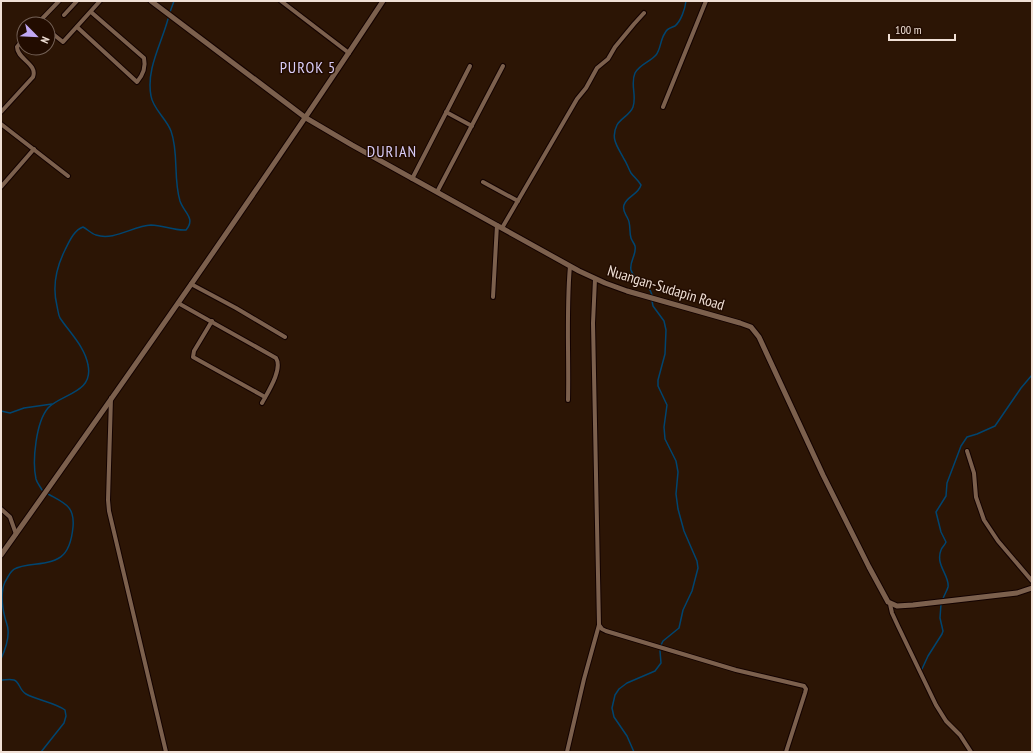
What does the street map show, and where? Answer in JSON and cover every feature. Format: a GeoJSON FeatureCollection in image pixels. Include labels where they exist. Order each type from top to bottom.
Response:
{"type":"FeatureCollection","features":[{"type":"Feature","properties":{"kind":"street"},"geometry":{"type":"LineString","coordinates":[[45,16],[59,1]]}},
{"type":"Feature","properties":{"kind":"street"},"geometry":{"type":"LineString","coordinates":[[64,15],[77,1]]}},
{"type":"Feature","properties":{"kind":"street"},"geometry":{"type":"LineString","coordinates":[[56,36],[63,42],[100,1]]}},
{"type":"Feature","properties":{"kind":"street","name":"Nuangan-Sudapin Road"},"geometry":{"type":"LineString","coordinates":[[151,1],[306,118],[570,266],[595,279],[627,291],[740,322],[756,331],[799,424],[869,567],[884,597],[890,604]]}},
{"type":"Feature","properties":{"kind":"street"},"geometry":{"type":"LineString","coordinates":[[281,1],[349,53]]}},
{"type":"Feature","properties":{"kind":"street"},"geometry":{"type":"LineString","coordinates":[[1,555],[306,118],[383,1]]}},
{"type":"Feature","properties":{"kind":"street"},"geometry":{"type":"LineString","coordinates":[[663,107],[706,1]]}},
{"type":"Feature","properties":{"kind":"street"},"geometry":{"type":"LineString","coordinates":[[77,27],[137,82],[142,76],[145,63],[144,58],[91,12]]}},
{"type":"Feature","properties":{"kind":"street"},"geometry":{"type":"LineString","coordinates":[[502,228],[577,99],[586,88],[597,68],[608,59],[615,46],[644,13]]}},
{"type":"Feature","properties":{"kind":"street"},"geometry":{"type":"LineString","coordinates":[[1,112],[33,77],[33,68],[22,56]]}},
{"type":"Feature","properties":{"kind":"street"},"geometry":{"type":"LineString","coordinates":[[412,178],[470,66]]}},
{"type":"Feature","properties":{"kind":"street"},"geometry":{"type":"LineString","coordinates":[[437,192],[503,66]]}},
{"type":"Feature","properties":{"kind":"street"},"geometry":{"type":"LineString","coordinates":[[446,112],[472,126]]}},
{"type":"Feature","properties":{"kind":"street"},"geometry":{"type":"LineString","coordinates":[[1,124],[68,176]]}},
{"type":"Feature","properties":{"kind":"street"},"geometry":{"type":"LineString","coordinates":[[1,187],[34,149]]}},
{"type":"Feature","properties":{"kind":"street"},"geometry":{"type":"LineString","coordinates":[[483,182],[518,201]]}},
{"type":"Feature","properties":{"kind":"street"},"geometry":{"type":"LineString","coordinates":[[493,297],[497,225]]}},
{"type":"Feature","properties":{"kind":"street"},"geometry":{"type":"LineString","coordinates":[[568,400],[569,360],[567,318],[570,266]]}},
{"type":"Feature","properties":{"kind":"street"},"geometry":{"type":"LineString","coordinates":[[567,752],[584,679],[599,625],[593,308],[595,279]]}},
{"type":"Feature","properties":{"kind":"street"},"geometry":{"type":"LineString","coordinates":[[191,284],[285,337]]}},
{"type":"Feature","properties":{"kind":"street"},"geometry":{"type":"LineString","coordinates":[[178,303],[276,358],[279,365],[278,371],[262,403]]}},
{"type":"Feature","properties":{"kind":"street"},"geometry":{"type":"LineString","coordinates":[[212,321],[194,351],[193,357],[265,397]]}},
{"type":"Feature","properties":{"kind":"street"},"geometry":{"type":"LineString","coordinates":[[111,398],[109,511],[166,752]]}},
{"type":"Feature","properties":{"kind":"street"},"geometry":{"type":"LineString","coordinates":[[967,451],[974,473],[976,497],[984,520],[998,541],[1032,581]]}},
{"type":"Feature","properties":{"kind":"street"},"geometry":{"type":"LineString","coordinates":[[1,509],[10,517],[16,534]]}},
{"type":"Feature","properties":{"kind":"street"},"geometry":{"type":"LineString","coordinates":[[971,752],[960,735],[946,721],[936,705],[892,613],[890,604],[902,606],[977,598],[1016,593],[1032,588]]}},
{"type":"Feature","properties":{"kind":"street"},"geometry":{"type":"LineString","coordinates":[[599,625],[606,631],[736,670],[804,686],[806,689],[805,693],[786,752]]}},
{"type":"Feature","properties":{"kind":"waterway"},"geometry":{"type":"LineString","coordinates":[[170,12],[174,1]]}},
{"type":"Feature","properties":{"kind":"waterway"},"geometry":{"type":"LineString","coordinates":[[652,295],[648,287],[636,278],[631,270],[635,246],[631,238],[629,221],[624,211],[625,202],[638,191],[641,185],[631,173],[619,151],[614,135],[617,125],[633,107],[633,81],[635,73],[640,67],[656,55],[666,31],[675,26],[681,18],[686,1]]}},
{"type":"Feature","properties":{"kind":"waterway"},"geometry":{"type":"LineString","coordinates":[[42,490],[36,479],[34,462],[40,422],[48,408],[54,403],[75,392],[86,382],[89,374],[84,352],[58,314],[55,291],[57,270],[70,240],[74,233],[83,227],[93,234],[110,236],[151,225],[177,230],[186,230],[189,226],[190,219],[180,201],[178,192],[175,148],[171,131],[154,105],[151,96],[150,86],[152,67],[168,19]]}},
{"type":"Feature","properties":{"kind":"waterway"},"geometry":{"type":"LineString","coordinates":[[652,301],[653,306],[664,321],[666,330],[665,354],[658,380],[658,386],[667,405],[664,427],[665,439],[676,461],[678,472],[676,494],[678,509],[684,531],[697,561],[698,568],[692,591],[683,610],[679,628],[663,641],[661,645]]}},
{"type":"Feature","properties":{"kind":"waterway"},"geometry":{"type":"LineString","coordinates":[[943,599],[948,588],[948,583],[941,565],[940,555],[941,549],[946,542],[941,532],[936,512],[946,496],[947,483],[961,446],[967,437],[995,426],[1021,388],[1032,375]]}},
{"type":"Feature","properties":{"kind":"waterway"},"geometry":{"type":"LineString","coordinates":[[1,411],[10,413],[24,408],[52,404]]}},
{"type":"Feature","properties":{"kind":"waterway"},"geometry":{"type":"LineString","coordinates":[[1,659],[8,637],[8,628],[2,600],[3,586],[8,576],[17,568],[55,560],[61,557],[69,546],[73,527],[72,514],[67,506],[48,494]]}},
{"type":"Feature","properties":{"kind":"waterway"},"geometry":{"type":"LineString","coordinates":[[922,669],[943,631],[940,618],[941,604]]}},
{"type":"Feature","properties":{"kind":"waterway"},"geometry":{"type":"LineString","coordinates":[[634,752],[627,736],[614,717],[612,708],[615,695],[619,689],[627,683],[655,671],[661,663],[660,651]]}},
{"type":"Feature","properties":{"kind":"waterway"},"geometry":{"type":"LineString","coordinates":[[1,680],[14,680],[26,694],[57,705],[65,710],[66,716],[64,723],[41,752]]}},
{"type":"Feature","properties":{"kind":"district","name":"PUROK 5"},"geometry":{"type":"Point","coordinates":[308,67]}},
{"type":"Feature","properties":{"kind":"district","name":"DURIAN"},"geometry":{"type":"Point","coordinates":[392,151]}}]}
